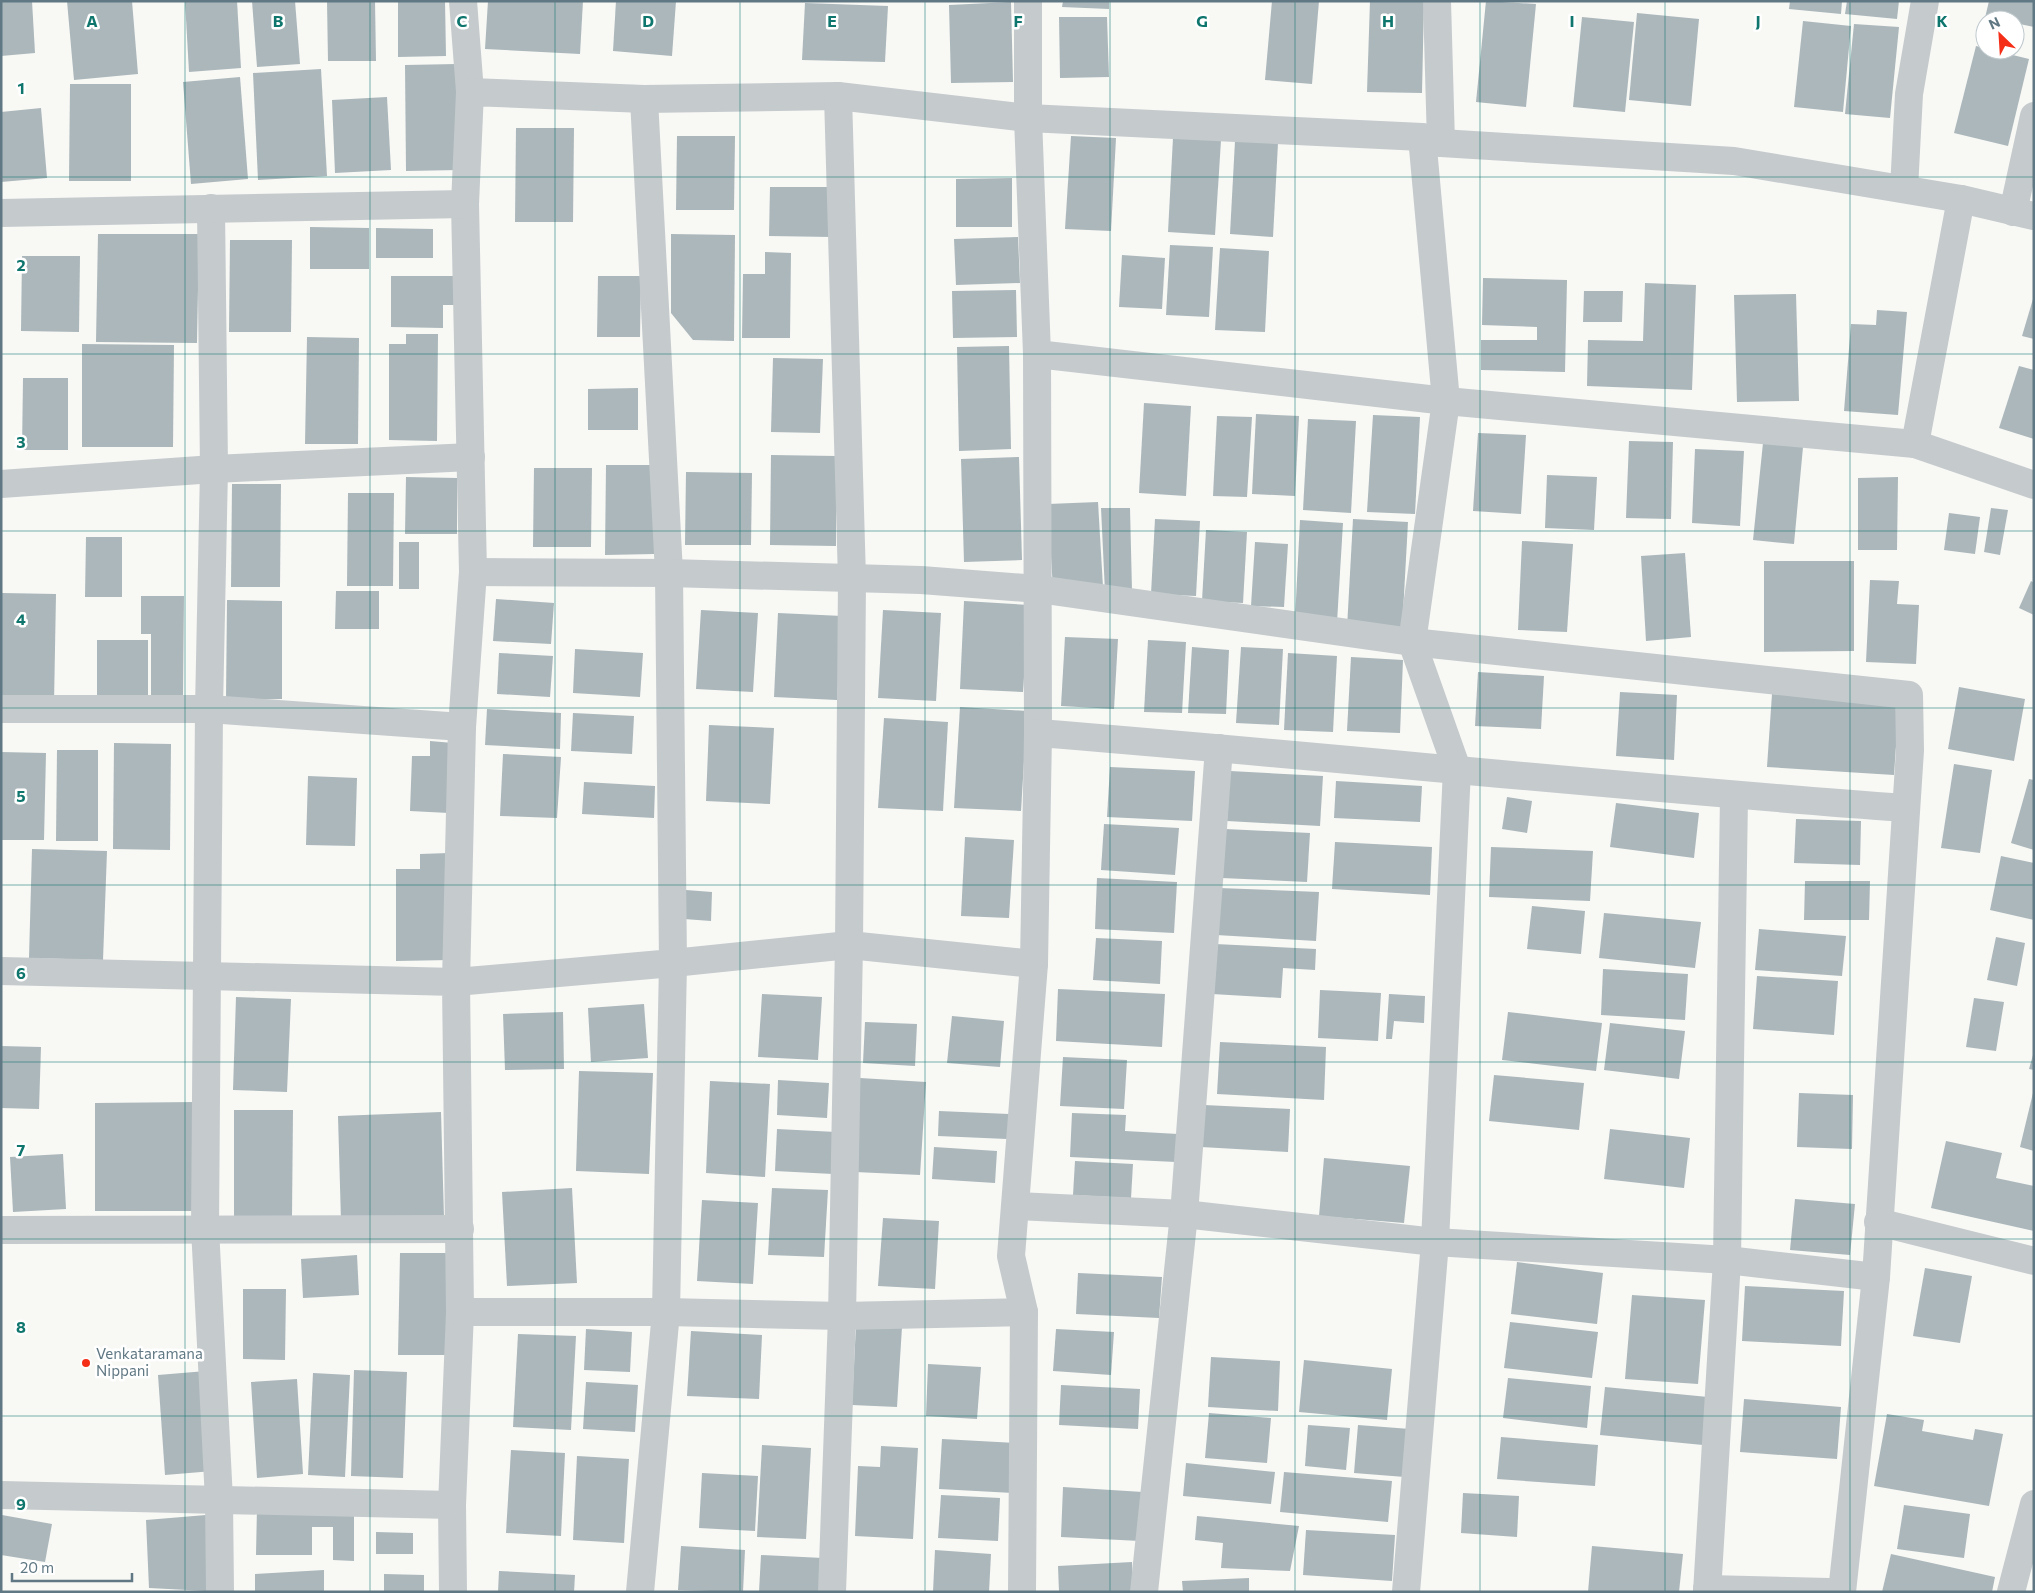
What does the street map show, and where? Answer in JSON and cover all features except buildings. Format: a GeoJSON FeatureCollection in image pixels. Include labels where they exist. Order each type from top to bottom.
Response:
{"type":"FeatureCollection","features":[{"type":"Feature","properties":{"kind":"street"},"geometry":{"type":"LineString","coordinates":[[453,1592],[452,1504],[460,1312],[456,982],[462,727],[473,572],[465,204],[470,92],[463,1]]}},
{"type":"Feature","properties":{"kind":"street"},"geometry":{"type":"LineString","coordinates":[[1022,1592],[1024,1312],[1011,1256],[1017,1206],[1034,964],[1038,734],[1037,354],[1028,118],[1028,1]]}},
{"type":"Feature","properties":{"kind":"street"},"geometry":{"type":"LineString","coordinates":[[1406,1592],[1435,1242],[1457,769],[1412,642],[1446,401],[1431,140],[1437,1]]}},
{"type":"Feature","properties":{"kind":"street"},"geometry":{"type":"LineString","coordinates":[[1904,189],[1909,94],[1925,1]]}},
{"type":"Feature","properties":{"kind":"street"},"geometry":{"type":"LineString","coordinates":[[470,92],[644,99],[838,96],[1028,118],[1431,140],[1734,161],[1961,199],[2024,214],[2034,116]]}},
{"type":"Feature","properties":{"kind":"street"},"geometry":{"type":"LineString","coordinates":[[832,1592],[842,1316],[849,945],[852,579],[838,96]]}},
{"type":"Feature","properties":{"kind":"street"},"geometry":{"type":"LineString","coordinates":[[640,1592],[666,1312],[673,962],[669,573],[644,99]]}},
{"type":"Feature","properties":{"kind":"street"},"geometry":{"type":"LineString","coordinates":[[1915,444],[1961,199]]}},
{"type":"Feature","properties":{"kind":"street"},"geometry":{"type":"LineString","coordinates":[[1,213],[465,204]]}},
{"type":"Feature","properties":{"kind":"street"},"geometry":{"type":"LineString","coordinates":[[211,208],[214,470],[209,709],[205,1228],[219,1500],[220,1592]]}},
{"type":"Feature","properties":{"kind":"street"},"geometry":{"type":"LineString","coordinates":[[1037,354],[1446,401],[1915,444],[2034,485]]}},
{"type":"Feature","properties":{"kind":"street"},"geometry":{"type":"LineString","coordinates":[[1,484],[214,470],[471,457]]}},
{"type":"Feature","properties":{"kind":"street"},"geometry":{"type":"LineString","coordinates":[[473,572],[669,573],[922,580],[1038,589],[1412,642],[1909,695],[1910,750],[1878,1222],[1876,1277],[1842,1592]]}},
{"type":"Feature","properties":{"kind":"street"},"geometry":{"type":"LineString","coordinates":[[1,709],[209,709],[462,727]]}},
{"type":"Feature","properties":{"kind":"street"},"geometry":{"type":"LineString","coordinates":[[1038,734],[1457,769],[1734,796],[1905,808]]}},
{"type":"Feature","properties":{"kind":"street"},"geometry":{"type":"LineString","coordinates":[[1144,1592],[1184,1214],[1219,748]]}},
{"type":"Feature","properties":{"kind":"street"},"geometry":{"type":"LineString","coordinates":[[1734,796],[1727,1260],[1707,1590],[1829,1592]]}},
{"type":"Feature","properties":{"kind":"street"},"geometry":{"type":"LineString","coordinates":[[1,971],[456,982],[849,945],[1034,964]]}},
{"type":"Feature","properties":{"kind":"street"},"geometry":{"type":"LineString","coordinates":[[1017,1206],[1184,1214],[1435,1242],[1727,1260],[1876,1277]]}},
{"type":"Feature","properties":{"kind":"street"},"geometry":{"type":"LineString","coordinates":[[1878,1222],[2034,1261]]}},
{"type":"Feature","properties":{"kind":"street"},"geometry":{"type":"LineString","coordinates":[[1,1230],[205,1228],[460,1229]]}},
{"type":"Feature","properties":{"kind":"street"},"geometry":{"type":"LineString","coordinates":[[460,1312],[666,1312],[842,1316],[1024,1312]]}},
{"type":"Feature","properties":{"kind":"street"},"geometry":{"type":"LineString","coordinates":[[1,1495],[452,1504]]}},
{"type":"Feature","properties":{"kind":"street"},"geometry":{"type":"LineString","coordinates":[[2011,1592],[2034,1504]]}},
{"type":"Feature","properties":{"kind":"place","name":"Venkataramana Nippani"},"geometry":{"type":"Point","coordinates":[86,1363]}}]}
